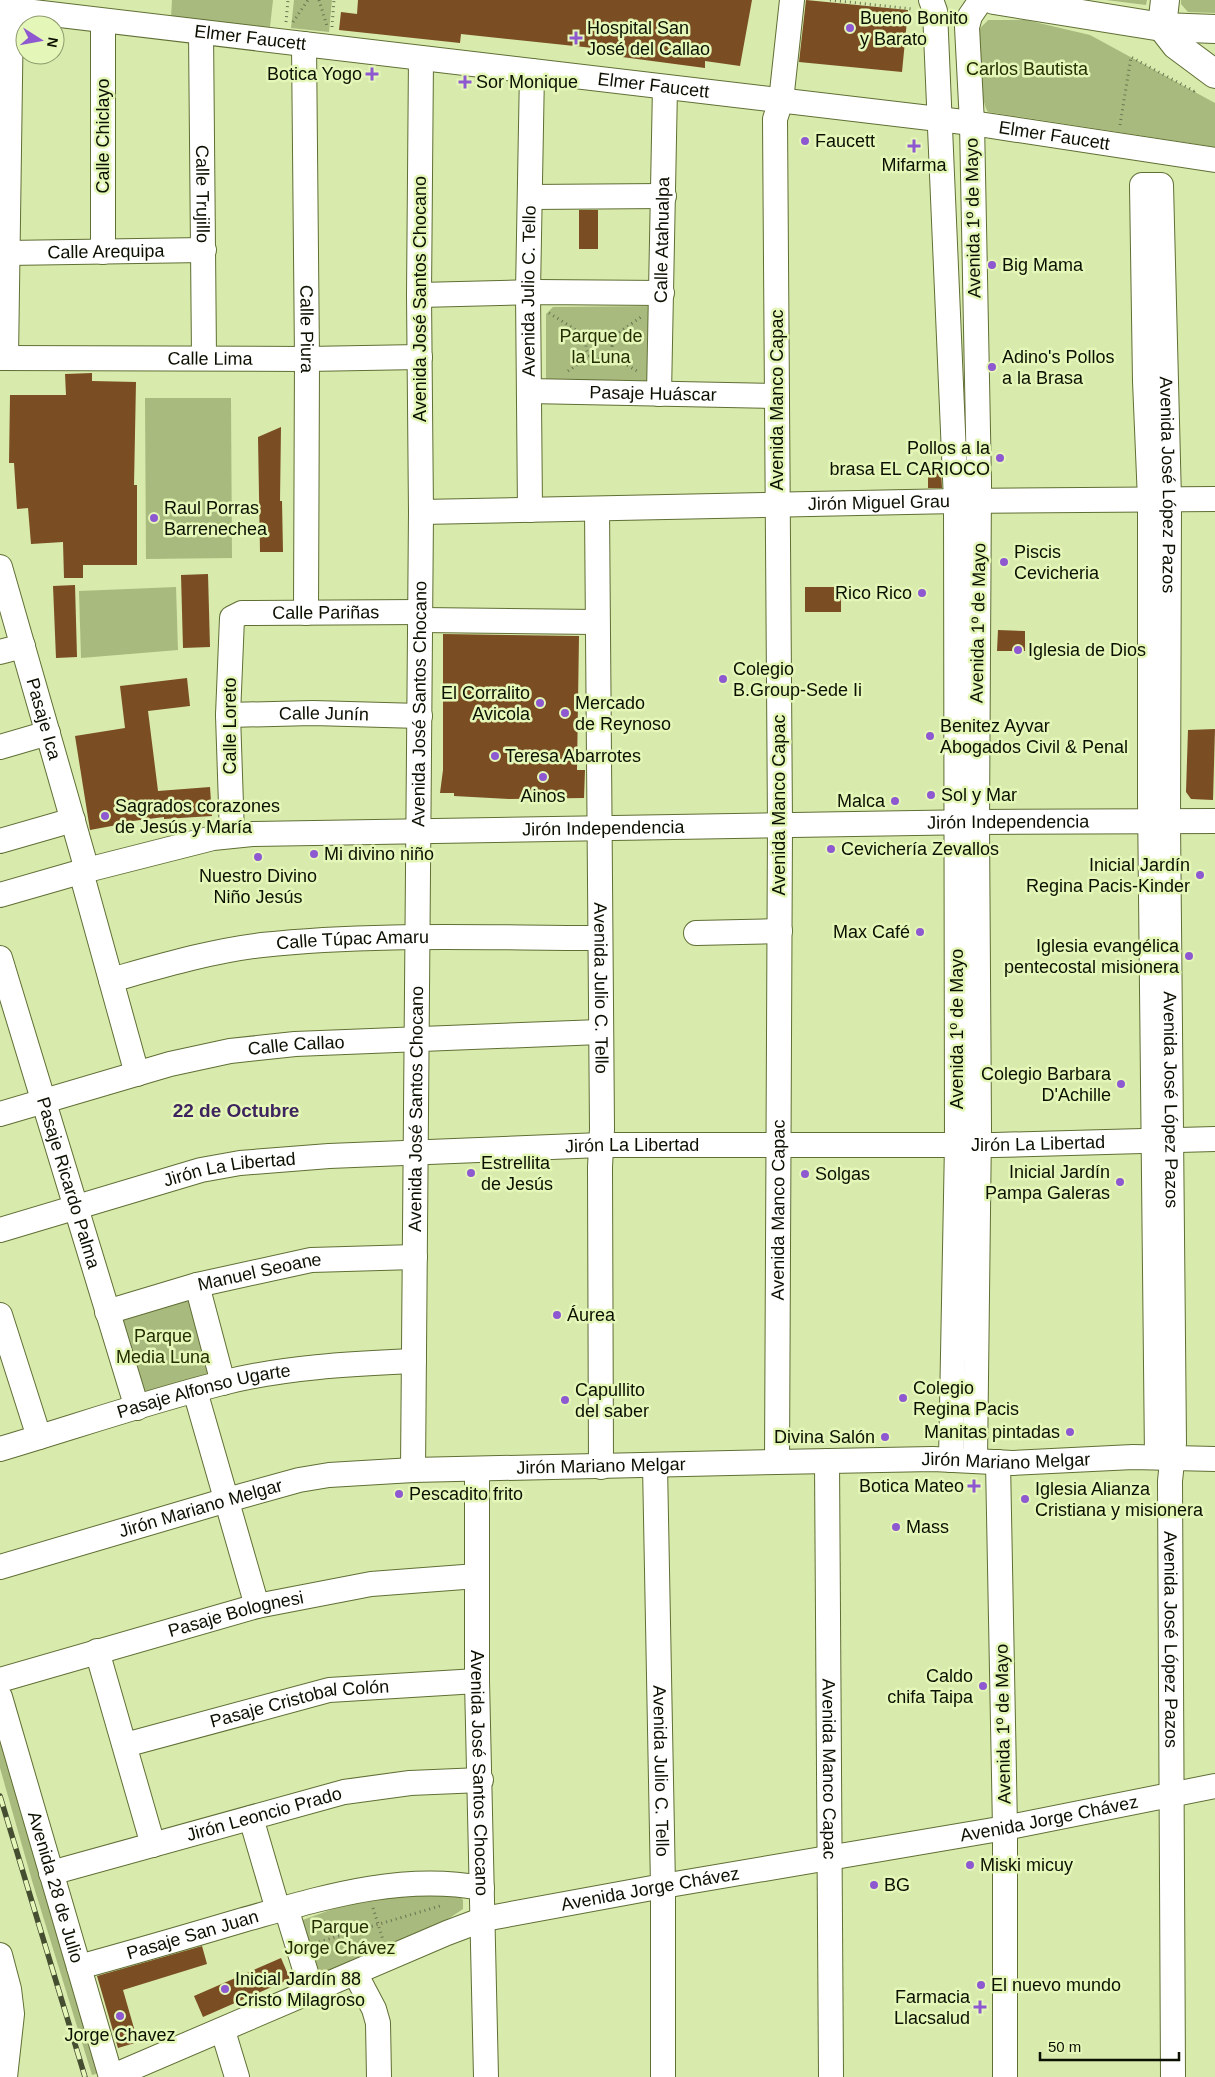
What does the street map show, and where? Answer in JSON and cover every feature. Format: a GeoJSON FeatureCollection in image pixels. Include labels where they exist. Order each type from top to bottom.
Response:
{"type":"FeatureCollection","features":[{"type":"Feature","properties":{"kind":"main road"},"geometry":{"type":"LineString","coordinates":[[994,0],[1164,13],[1215,29]]}},
{"type":"Feature","properties":{"kind":"main road"},"geometry":{"type":"LineString","coordinates":[[1164,13],[1176,45],[1212,72]]}},
{"type":"Feature","properties":{"kind":"street","name":"Avenida Manco Capac"},"geometry":{"type":"LineString","coordinates":[[777,1462],[780,825],[775,119],[781,101],[792,0]]}},
{"type":"Feature","properties":{"kind":"street","name":"Avenida 1º de Mayo"},"geometry":{"type":"LineString","coordinates":[[981,0],[970,16],[967,27],[972,123],[966,822],[968,1144],[987,1462],[1005,1828],[1005,2077]]}},
{"type":"Feature","properties":{"kind":"street","name":"Avenida 1º de Mayo"},"geometry":{"type":"LineString","coordinates":[[933,6],[968,501]]}},
{"type":"Feature","properties":{"kind":"street","name":"Elmer Faucett"},"geometry":{"type":"LineString","coordinates":[[5,9],[200,32],[297,36],[421,58],[972,123],[1215,160]]}},
{"type":"Feature","properties":{"kind":"street"},"geometry":{"type":"LineString","coordinates":[[3,358],[7,253],[5,9]]}},
{"type":"Feature","properties":{"kind":"street","name":"Calle Chiclayo"},"geometry":{"type":"LineString","coordinates":[[103,21],[103,252]]}},
{"type":"Feature","properties":{"kind":"street","name":"Calle Trujillo"},"geometry":{"type":"LineString","coordinates":[[200,32],[204,357]]}},
{"type":"Feature","properties":{"kind":"street","name":"Calle Piura"},"geometry":{"type":"LineString","coordinates":[[297,36],[307,359],[306,613]]}},
{"type":"Feature","properties":{"kind":"street","name":"Avenida José Santos Chocano"},"geometry":{"type":"LineString","coordinates":[[412,1470],[420,716],[419,295],[421,58]]}},
{"type":"Feature","properties":{"kind":"street","name":"Avenida Julio C. Tello"},"geometry":{"type":"LineString","coordinates":[[530,510],[529,391],[532,292],[530,198],[532,71]]}},
{"type":"Feature","properties":{"kind":"street","name":"Calle Atahualpa"},"geometry":{"type":"LineString","coordinates":[[659,387],[665,87]]}},
{"type":"Feature","properties":{"kind":"street","name":"Avenida José López Pazos"},"geometry":{"type":"LineString","coordinates":[[1160,500],[1145,381],[1142,185],[1161,185],[1159,821],[1165,1457],[1170,1481],[1173,2077]]}},
{"type":"Feature","properties":{"kind":"street"},"geometry":{"type":"LineString","coordinates":[[530,198],[664,196]]}},
{"type":"Feature","properties":{"kind":"street","name":"Calle Arequipa"},"geometry":{"type":"LineString","coordinates":[[7,253],[204,250]]}},
{"type":"Feature","properties":{"kind":"street"},"geometry":{"type":"LineString","coordinates":[[419,295],[532,292],[662,297]]}},
{"type":"Feature","properties":{"kind":"street","name":"Calle Lima"},"geometry":{"type":"LineString","coordinates":[[3,358],[204,357],[307,359],[420,356]]}},
{"type":"Feature","properties":{"kind":"street","name":"Pasaje Huáscar"},"geometry":{"type":"LineString","coordinates":[[529,391],[659,387],[777,396]]}},
{"type":"Feature","properties":{"kind":"street","name":"Jirón Miguel Grau"},"geometry":{"type":"LineString","coordinates":[[421,512],[968,501],[1215,499]]}},
{"type":"Feature","properties":{"kind":"street","name":"Avenida Julio C. Tello"},"geometry":{"type":"LineString","coordinates":[[597,508],[601,1466]]}},
{"type":"Feature","properties":{"kind":"street","name":"Pasaje Ica"},"geometry":{"type":"LineString","coordinates":[[0,567],[73,820],[111,980],[137,1074]]}},
{"type":"Feature","properties":{"kind":"street","name":"Calle Pariñas"},"geometry":{"type":"LineString","coordinates":[[232,618],[242,613],[306,613],[596,622]]}},
{"type":"Feature","properties":{"kind":"street","name":"Calle Loreto"},"geometry":{"type":"LineString","coordinates":[[232,618],[228,715],[232,835]]}},
{"type":"Feature","properties":{"kind":"street"},"geometry":{"type":"LineString","coordinates":[[0,652],[23,646]]}},
{"type":"Feature","properties":{"kind":"street","name":"Calle Junín"},"geometry":{"type":"LineString","coordinates":[[228,715],[313,713],[420,716]]}},
{"type":"Feature","properties":{"kind":"street"},"geometry":{"type":"LineString","coordinates":[[0,747],[48,733]]}},
{"type":"Feature","properties":{"kind":"street"},"geometry":{"type":"LineString","coordinates":[[0,842],[73,820]]}},
{"type":"Feature","properties":{"kind":"street","name":"Jirón Independencia"},"geometry":{"type":"LineString","coordinates":[[0,895],[84,871],[232,835],[598,827],[1215,821]]}},
{"type":"Feature","properties":{"kind":"street"},"geometry":{"type":"LineString","coordinates":[[696,933],[780,931]]}},
{"type":"Feature","properties":{"kind":"street","name":"Calle Túpac Amaru"},"geometry":{"type":"LineString","coordinates":[[111,980],[188,958],[261,945],[337,939],[599,938]]}},
{"type":"Feature","properties":{"kind":"street","name":"Pasaje Ricardo Palma"},"geometry":{"type":"LineString","coordinates":[[0,958],[44,1101],[74,1208],[137,1408]]}},
{"type":"Feature","properties":{"kind":"street","name":"Calle Callao"},"geometry":{"type":"LineString","coordinates":[[0,1114],[170,1064],[230,1051],[295,1044],[600,1032]]}},
{"type":"Feature","properties":{"kind":"street","name":"Jirón La Libertad"},"geometry":{"type":"LineString","coordinates":[[0,1230],[202,1170],[240,1163],[329,1156],[601,1145],[779,1146],[1215,1139]]}},
{"type":"Feature","properties":{"kind":"street","name":"Avenida 1º de Mayo"},"geometry":{"type":"LineString","coordinates":[[951,1460],[968,1144]]}},
{"type":"Feature","properties":{"kind":"street","name":"Manuel Seoane"},"geometry":{"type":"LineString","coordinates":[[107,1312],[197,1285],[311,1260],[415,1257]]}},
{"type":"Feature","properties":{"kind":"street"},"geometry":{"type":"LineString","coordinates":[[197,1285],[223,1383]]}},
{"type":"Feature","properties":{"kind":"street"},"geometry":{"type":"LineString","coordinates":[[0,1315],[39,1437]]}},
{"type":"Feature","properties":{"kind":"street","name":"Pasaje Alfonso Ugarte"},"geometry":{"type":"LineString","coordinates":[[0,1449],[223,1383],[282,1372],[340,1365],[414,1360]]}},
{"type":"Feature","properties":{"kind":"street"},"geometry":{"type":"LineString","coordinates":[[195,1391],[257,1606]]}},
{"type":"Feature","properties":{"kind":"street","name":"Jirón Mariano Melgar"},"geometry":{"type":"LineString","coordinates":[[0,1567],[227,1500],[329,1475],[412,1470],[827,1461],[951,1460],[987,1462],[1165,1457],[1188,1460],[1215,1459]]}},
{"type":"Feature","properties":{"kind":"street","name":"Avenida Manco Capac"},"geometry":{"type":"LineString","coordinates":[[827,1461],[831,2077]]}},
{"type":"Feature","properties":{"kind":"street","name":"Avenida Julio C. Tello"},"geometry":{"type":"LineString","coordinates":[[655,1465],[663,1886],[663,2077]]}},
{"type":"Feature","properties":{"kind":"street","name":"Avenida José Santos Chocano"},"geometry":{"type":"LineString","coordinates":[[477,1469],[477,1681],[481,1780],[486,2077]]}},
{"type":"Feature","properties":{"kind":"street","name":"Pasaje Bolognesi"},"geometry":{"type":"LineString","coordinates":[[0,1680],[257,1606],[371,1584],[477,1576]]}},
{"type":"Feature","properties":{"kind":"street"},"geometry":{"type":"LineString","coordinates":[[97,1651],[153,1845]]}},
{"type":"Feature","properties":{"kind":"street","name":"Pasaje Cristobal Colón"},"geometry":{"type":"LineString","coordinates":[[125,1744],[329,1690],[477,1681]]}},
{"type":"Feature","properties":{"kind":"street","name":"Avenida 28 de Julio"},"geometry":{"type":"LineString","coordinates":[[0,1697],[111,2077]]}},
{"type":"Feature","properties":{"kind":"street","name":"Jirón Leoncio Prado"},"geometry":{"type":"LineString","coordinates":[[51,1874],[344,1792],[377,1786],[481,1780]]}},
{"type":"Feature","properties":{"kind":"street","name":"Avenida Jorge Chávez"},"geometry":{"type":"LineString","coordinates":[[111,2077],[222,2031],[447,1932],[484,1919],[663,1886],[1005,1828],[1215,1786]]}},
{"type":"Feature","properties":{"kind":"street"},"geometry":{"type":"LineString","coordinates":[[251,1818],[312,1992]]}},
{"type":"Feature","properties":{"kind":"street","name":"Pasaje San Juan"},"geometry":{"type":"LineString","coordinates":[[79,1968],[282,1909],[367,1888],[397,1883],[440,1882],[482,1888]]}},
{"type":"Feature","properties":{"kind":"street"},"geometry":{"type":"LineString","coordinates":[[0,1955],[9,1989],[12,2014],[5,2077]]}},
{"type":"Feature","properties":{"kind":"street"},"geometry":{"type":"LineString","coordinates":[[355,1972],[374,2009],[378,2023],[379,2077]]}},
{"type":"Feature","properties":{"kind":"street"},"geometry":{"type":"LineString","coordinates":[[222,2031],[237,2077]]}},
{"type":"Feature","properties":{"kind":"path"},"geometry":{"type":"LineString","coordinates":[[297,36],[308,0]]}},
{"type":"Feature","properties":{"kind":"path"},"geometry":{"type":"LineString","coordinates":[[319,0],[330,43]]}},
{"type":"Feature","properties":{"kind":"path"},"geometry":{"type":"LineString","coordinates":[[330,43],[334,0]]}},
{"type":"Feature","properties":{"kind":"path"},"geometry":{"type":"LineString","coordinates":[[830,0],[933,6]]}},
{"type":"Feature","properties":{"kind":"path"},"geometry":{"type":"LineString","coordinates":[[1117,145],[1131,58],[1194,92],[1212,72]]}},
{"type":"Feature","properties":{"kind":"path"},"geometry":{"type":"LineString","coordinates":[[532,292],[550,314],[589,338]]}},
{"type":"Feature","properties":{"kind":"path"},"geometry":{"type":"LineString","coordinates":[[611,338],[662,297]]}},
{"type":"Feature","properties":{"kind":"path"},"geometry":{"type":"LineString","coordinates":[[599,332],[611,338],[613,345],[610,355],[599,360],[590,356],[586,348],[589,338],[599,332]]}},
{"type":"Feature","properties":{"kind":"path"},"geometry":{"type":"LineString","coordinates":[[610,355],[653,381],[659,387]]}},
{"type":"Feature","properties":{"kind":"path"},"geometry":{"type":"LineString","coordinates":[[440,1882],[435,1907],[447,1932]]}},
{"type":"Feature","properties":{"kind":"path"},"geometry":{"type":"LineString","coordinates":[[367,1888],[390,1958]]}},
{"type":"Feature","properties":{"kind":"path"},"geometry":{"type":"LineString","coordinates":[[298,1949],[378,1923],[445,1906]]}},
{"type":"Feature","properties":{"kind":"green space"},"geometry":{"type":"Polygon","coordinates":[[[172,0],[273,0],[270,27],[171,18],[172,0]]]}},
{"type":"Feature","properties":{"kind":"green space"},"geometry":{"type":"Polygon","coordinates":[[[294,0],[332,0],[329,32],[291,28],[294,0]]]}},
{"type":"Feature","properties":{"kind":"green space"},"geometry":{"type":"Polygon","coordinates":[[[1106,0],[1147,0],[1146,5],[1106,0]]]}},
{"type":"Feature","properties":{"kind":"green space"},"geometry":{"type":"Polygon","coordinates":[[[1181,0],[1215,0],[1215,13],[1188,12],[1181,4],[1181,0]]]}},
{"type":"Feature","properties":{"kind":"green space","name":"Carlos Bautista"},"geometry":{"type":"Polygon","coordinates":[[[988,20],[1026,20],[1090,35],[1215,103],[1215,147],[988,112],[980,84],[978,36],[981,27],[988,20]]]}},
{"type":"Feature","properties":{"kind":"green space","name":"Parque de la Luna"},"geometry":{"type":"Polygon","coordinates":[[[650,306],[656,382],[546,380],[546,314],[553,307],[650,306]]]}},
{"type":"Feature","properties":{"kind":"green space"},"geometry":{"type":"Polygon","coordinates":[[[145,398],[231,398],[232,558],[146,559],[145,398]]]}},
{"type":"Feature","properties":{"kind":"green space"},"geometry":{"type":"Polygon","coordinates":[[[176,587],[178,650],[81,658],[79,591],[176,587]]]}},
{"type":"Feature","properties":{"kind":"green space","name":"Parque Media Luna"},"geometry":{"type":"Polygon","coordinates":[[[189,1297],[211,1377],[138,1399],[114,1316],[189,1297]]]}},
{"type":"Feature","properties":{"kind":"green space"},"geometry":{"type":"Polygon","coordinates":[[[0,1734],[99,2073],[92,2075],[33,1884],[0,1768],[0,1734]]]}},
{"type":"Feature","properties":{"kind":"green space","name":"Parque Jorge Chávez"},"geometry":{"type":"Polygon","coordinates":[[[457,1893],[463,1900],[463,1909],[442,1923],[318,1980],[300,1921],[360,1899],[457,1893]]]}},
{"type":"Feature","properties":{"kind":"building","name":"Hospital San José del Callao"},"geometry":{"type":"Polygon","coordinates":[[[358,0],[752,0],[740,66],[705,61],[705,68],[622,57],[622,51],[461,34],[460,43],[339,30],[341,12],[357,14],[358,0]]]}},
{"type":"Feature","properties":{"kind":"building","name":"Bueno Bonito y Barato"},"geometry":{"type":"Polygon","coordinates":[[[806,0],[908,10],[902,72],[799,62],[806,0]]]}},
{"type":"Feature","properties":{"kind":"building"},"geometry":{"type":"Polygon","coordinates":[[[579,210],[598,210],[598,249],[579,249],[579,210]]]}},
{"type":"Feature","properties":{"kind":"building"},"geometry":{"type":"Polygon","coordinates":[[[92,373],[92,381],[136,382],[134,485],[137,485],[137,565],[83,565],[83,578],[64,578],[63,542],[31,544],[28,508],[17,509],[14,463],[9,463],[10,395],[66,395],[65,374],[92,373]]]}},
{"type":"Feature","properties":{"kind":"building"},"geometry":{"type":"Polygon","coordinates":[[[281,427],[280,501],[282,501],[283,552],[260,552],[258,437],[281,427]]]}},
{"type":"Feature","properties":{"kind":"building"},"geometry":{"type":"Polygon","coordinates":[[[935,470],[941,470],[942,488],[928,488],[928,477],[935,477],[935,470]]]}},
{"type":"Feature","properties":{"kind":"building"},"geometry":{"type":"Polygon","coordinates":[[[208,574],[210,647],[183,648],[181,575],[208,574]]]}},
{"type":"Feature","properties":{"kind":"building"},"geometry":{"type":"Polygon","coordinates":[[[75,585],[77,657],[56,658],[53,586],[75,585]]]}},
{"type":"Feature","properties":{"kind":"building"},"geometry":{"type":"Polygon","coordinates":[[[805,587],[841,587],[841,612],[805,612],[805,587]]]}},
{"type":"Feature","properties":{"kind":"building"},"geometry":{"type":"Polygon","coordinates":[[[998,630],[1025,631],[1025,651],[997,651],[998,630]]]}},
{"type":"Feature","properties":{"kind":"building"},"geometry":{"type":"Polygon","coordinates":[[[443,634],[579,636],[577,770],[585,770],[584,798],[509,799],[454,796],[454,793],[440,793],[443,770],[443,634]]]}},
{"type":"Feature","properties":{"kind":"building"},"geometry":{"type":"Polygon","coordinates":[[[187,678],[190,706],[148,711],[158,791],[210,787],[212,816],[164,819],[164,817],[117,823],[117,825],[90,830],[75,736],[125,728],[120,686],[187,678]]]}},
{"type":"Feature","properties":{"kind":"building"},"geometry":{"type":"Polygon","coordinates":[[[1215,729],[1213,800],[1191,799],[1186,792],[1188,730],[1215,729]]]}},
{"type":"Feature","properties":{"kind":"building","name":"Jorge Chavez"},"geometry":{"type":"Polygon","coordinates":[[[202,1946],[207,1964],[123,1990],[138,2042],[118,2048],[97,1976],[202,1946]]]}},
{"type":"Feature","properties":{"kind":"building"},"geometry":{"type":"Polygon","coordinates":[[[281,1958],[290,1979],[203,2017],[194,1996],[281,1958]]]}},
{"type":"Feature","properties":{"kind":"railway"},"geometry":{"type":"LineString","coordinates":[[0,1796],[85,2077]]}},
{"type":"Feature","properties":{"kind":"place","name":"Bueno Bonito y Barato"},"geometry":{"type":"Point","coordinates":[850,28]}},
{"type":"Feature","properties":{"kind":"place","name":"Hospital San José del Callao"},"geometry":{"type":"Point","coordinates":[576,38]}},
{"type":"Feature","properties":{"kind":"place","name":"Botica Yogo"},"geometry":{"type":"Point","coordinates":[372,74]}},
{"type":"Feature","properties":{"kind":"place","name":"Sor Monique"},"geometry":{"type":"Point","coordinates":[465,82]}},
{"type":"Feature","properties":{"kind":"place","name":"Faucett"},"geometry":{"type":"Point","coordinates":[805,141]}},
{"type":"Feature","properties":{"kind":"place","name":"Mifarma"},"geometry":{"type":"Point","coordinates":[914,146]}},
{"type":"Feature","properties":{"kind":"place","name":"Big Mama"},"geometry":{"type":"Point","coordinates":[992,265]}},
{"type":"Feature","properties":{"kind":"place","name":"Adino's Pollos a la Brasa"},"geometry":{"type":"Point","coordinates":[992,367]}},
{"type":"Feature","properties":{"kind":"place","name":"Pollos a la brasa EL CARIOCO"},"geometry":{"type":"Point","coordinates":[1000,458]}},
{"type":"Feature","properties":{"kind":"place","name":"Raul Porras Barrenechea"},"geometry":{"type":"Point","coordinates":[154,518]}},
{"type":"Feature","properties":{"kind":"place","name":"Piscis Cevicheria"},"geometry":{"type":"Point","coordinates":[1004,562]}},
{"type":"Feature","properties":{"kind":"place","name":"Rico Rico"},"geometry":{"type":"Point","coordinates":[922,593]}},
{"type":"Feature","properties":{"kind":"place","name":"Iglesia de Dios"},"geometry":{"type":"Point","coordinates":[1018,650]}},
{"type":"Feature","properties":{"kind":"place","name":"Colegio B.Group-Sede Ii"},"geometry":{"type":"Point","coordinates":[723,679]}},
{"type":"Feature","properties":{"kind":"place","name":"El Corralito Avicola"},"geometry":{"type":"Point","coordinates":[540,703]}},
{"type":"Feature","properties":{"kind":"place","name":"Mercado de Reynoso"},"geometry":{"type":"Point","coordinates":[565,713]}},
{"type":"Feature","properties":{"kind":"place","name":"Benitez Ayvar Abogados Civil & Penal"},"geometry":{"type":"Point","coordinates":[930,736]}},
{"type":"Feature","properties":{"kind":"place","name":"Teresa Abarrotes"},"geometry":{"type":"Point","coordinates":[495,756]}},
{"type":"Feature","properties":{"kind":"place","name":"Ainos"},"geometry":{"type":"Point","coordinates":[543,777]}},
{"type":"Feature","properties":{"kind":"place","name":"Sol y Mar"},"geometry":{"type":"Point","coordinates":[931,795]}},
{"type":"Feature","properties":{"kind":"place","name":"Malca"},"geometry":{"type":"Point","coordinates":[895,801]}},
{"type":"Feature","properties":{"kind":"place","name":"Sagrados corazones de Jesús y María"},"geometry":{"type":"Point","coordinates":[105,816]}},
{"type":"Feature","properties":{"kind":"place","name":"Cevichería Zevallos"},"geometry":{"type":"Point","coordinates":[831,849]}},
{"type":"Feature","properties":{"kind":"place","name":"Mi divino niño"},"geometry":{"type":"Point","coordinates":[314,854]}},
{"type":"Feature","properties":{"kind":"place","name":"Nuestro Divino Niño Jesús"},"geometry":{"type":"Point","coordinates":[258,857]}},
{"type":"Feature","properties":{"kind":"place","name":"Inicial Jardín Regina Pacis-Kinder"},"geometry":{"type":"Point","coordinates":[1200,875]}},
{"type":"Feature","properties":{"kind":"place","name":"Max Café"},"geometry":{"type":"Point","coordinates":[920,932]}},
{"type":"Feature","properties":{"kind":"place","name":"Iglesia evangélica pentecostal misionera"},"geometry":{"type":"Point","coordinates":[1189,956]}},
{"type":"Feature","properties":{"kind":"place","name":"Colegio Barbara D'Achille"},"geometry":{"type":"Point","coordinates":[1121,1084]}},
{"type":"Feature","properties":{"kind":"place","name":"Estrellita de Jesús"},"geometry":{"type":"Point","coordinates":[471,1173]}},
{"type":"Feature","properties":{"kind":"place","name":"Solgas"},"geometry":{"type":"Point","coordinates":[805,1174]}},
{"type":"Feature","properties":{"kind":"place","name":"Inicial Jardín Pampa Galeras"},"geometry":{"type":"Point","coordinates":[1120,1182]}},
{"type":"Feature","properties":{"kind":"place","name":"Áurea"},"geometry":{"type":"Point","coordinates":[557,1315]}},
{"type":"Feature","properties":{"kind":"place","name":"Colegio Regina Pacis"},"geometry":{"type":"Point","coordinates":[903,1398]}},
{"type":"Feature","properties":{"kind":"place","name":"Capullito del saber"},"geometry":{"type":"Point","coordinates":[565,1400]}},
{"type":"Feature","properties":{"kind":"place","name":"Manitas pintadas"},"geometry":{"type":"Point","coordinates":[1070,1432]}},
{"type":"Feature","properties":{"kind":"place","name":"Divina Salón"},"geometry":{"type":"Point","coordinates":[885,1437]}},
{"type":"Feature","properties":{"kind":"place","name":"Botica Mateo"},"geometry":{"type":"Point","coordinates":[974,1486]}},
{"type":"Feature","properties":{"kind":"place","name":"Pescadito frito"},"geometry":{"type":"Point","coordinates":[399,1494]}},
{"type":"Feature","properties":{"kind":"place","name":"Iglesia Alianza Cristiana y misionera"},"geometry":{"type":"Point","coordinates":[1025,1499]}},
{"type":"Feature","properties":{"kind":"place","name":"Mass"},"geometry":{"type":"Point","coordinates":[896,1527]}},
{"type":"Feature","properties":{"kind":"place","name":"Caldo chifa Taipa"},"geometry":{"type":"Point","coordinates":[983,1686]}},
{"type":"Feature","properties":{"kind":"place","name":"Miski micuy"},"geometry":{"type":"Point","coordinates":[970,1865]}},
{"type":"Feature","properties":{"kind":"place","name":"BG"},"geometry":{"type":"Point","coordinates":[874,1885]}},
{"type":"Feature","properties":{"kind":"place","name":"El nuevo mundo"},"geometry":{"type":"Point","coordinates":[981,1985]}},
{"type":"Feature","properties":{"kind":"place","name":"Inicial Jardín 88 Cristo Milagroso"},"geometry":{"type":"Point","coordinates":[225,1989]}},
{"type":"Feature","properties":{"kind":"place","name":"Farmacia Llacsalud"},"geometry":{"type":"Point","coordinates":[980,2007]}},
{"type":"Feature","properties":{"kind":"place","name":"Jorge Chavez"},"geometry":{"type":"Point","coordinates":[120,2016]}},
{"type":"Feature","properties":{"kind":"district","name":"22 de Octubre"},"geometry":{"type":"Point","coordinates":[236,1110]}}]}
